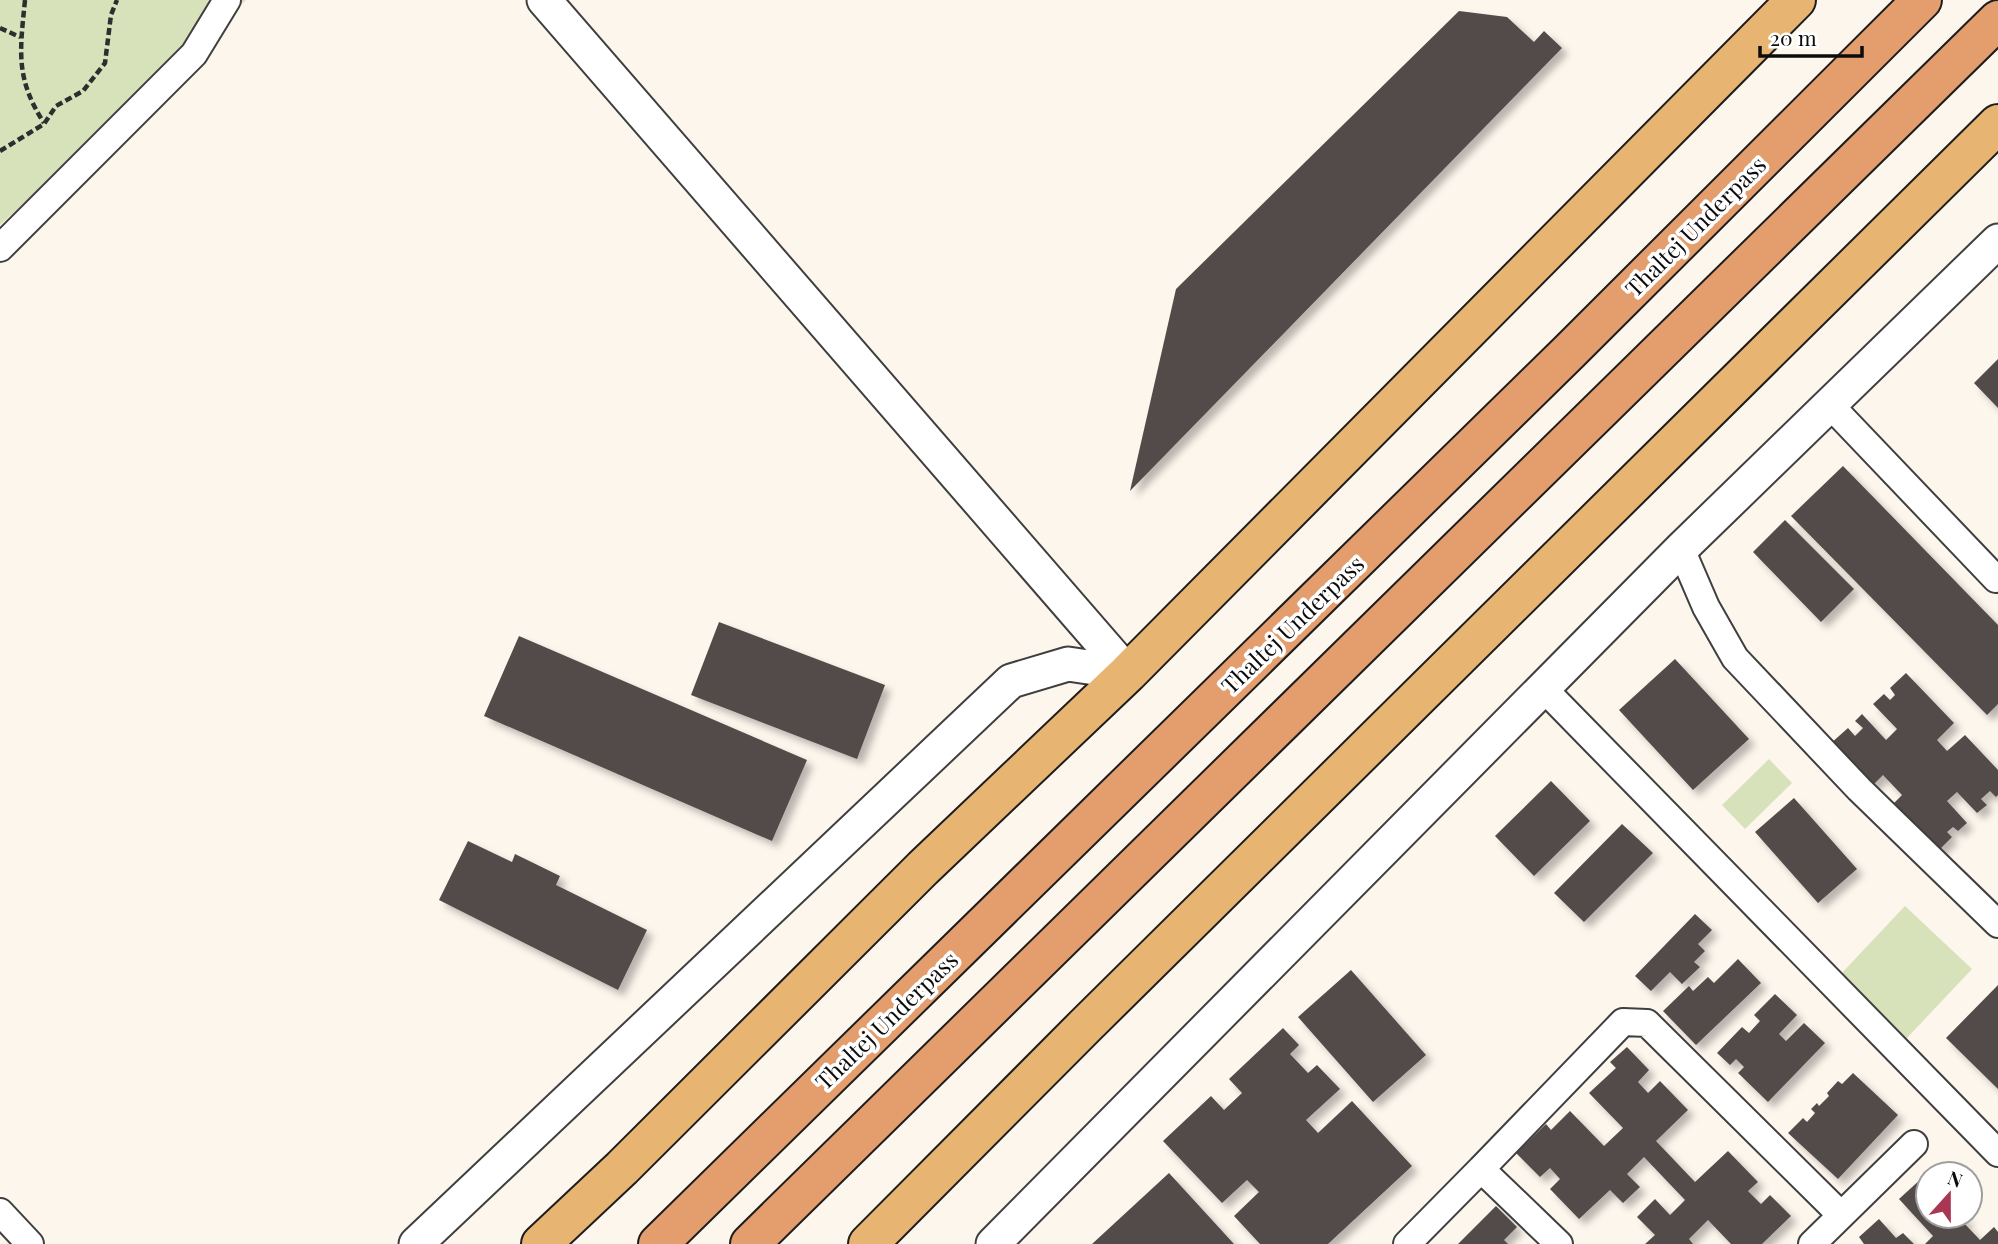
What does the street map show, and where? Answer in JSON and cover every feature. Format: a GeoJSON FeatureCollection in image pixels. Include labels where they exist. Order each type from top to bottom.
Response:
{"type":"FeatureCollection","features":[{"type":"Feature","properties":{"kind":"highway","name":"Thaltej Underpass"},"geometry":{"type":"LineString","coordinates":[[658,1244],[1569,352],[1922,0]]}},
{"type":"Feature","properties":{"kind":"highway"},"geometry":{"type":"LineString","coordinates":[[750,1244],[1998,20]]}},
{"type":"Feature","properties":{"kind":"main road"},"geometry":{"type":"LineString","coordinates":[[541,1244],[622,1168],[923,868],[1128,673],[1796,0]]}},
{"type":"Feature","properties":{"kind":"main road"},"geometry":{"type":"LineString","coordinates":[[868,1244],[1998,124]]}},
{"type":"Feature","properties":{"kind":"street"},"geometry":{"type":"LineString","coordinates":[[0,247],[194,54],[227,0]]}},
{"type":"Feature","properties":{"kind":"street"},"geometry":{"type":"LineString","coordinates":[[544,0],[1128,673]]}},
{"type":"Feature","properties":{"kind":"street"},"geometry":{"type":"LineString","coordinates":[[993,1244],[1681,549],[1998,241]]}},
{"type":"Feature","properties":{"kind":"street"},"geometry":{"type":"LineString","coordinates":[[1830,405],[1996,579]]}},
{"type":"Feature","properties":{"kind":"street"},"geometry":{"type":"LineString","coordinates":[[1681,549],[1706,607],[1735,658],[1859,789],[1998,924]]}},
{"type":"Feature","properties":{"kind":"street"},"geometry":{"type":"LineString","coordinates":[[416,1244],[1011,681],[1068,664],[1128,673]]}},
{"type":"Feature","properties":{"kind":"street"},"geometry":{"type":"LineString","coordinates":[[1543,688],[1998,1153]]}},
{"type":"Feature","properties":{"kind":"street"},"geometry":{"type":"LineString","coordinates":[[1407,1244],[1623,1022],[1647,1023],[1841,1215]]}},
{"type":"Feature","properties":{"kind":"street"},"geometry":{"type":"LineString","coordinates":[[1812,1244],[1914,1144]]}},
{"type":"Feature","properties":{"kind":"street"},"geometry":{"type":"LineString","coordinates":[[1481,1169],[1559,1244]]}},
{"type":"Feature","properties":{"kind":"street"},"geometry":{"type":"LineString","coordinates":[[0,1212],[30,1244]]}},
{"type":"Feature","properties":{"kind":"path"},"geometry":{"type":"LineString","coordinates":[[24,0],[20,37],[22,75],[30,101],[44,124]]}},
{"type":"Feature","properties":{"kind":"path"},"geometry":{"type":"LineString","coordinates":[[0,151],[44,124],[56,106],[83,91],[105,64],[111,15],[117,0]]}},
{"type":"Feature","properties":{"kind":"path"},"geometry":{"type":"LineString","coordinates":[[0,28],[20,37]]}},
{"type":"Feature","properties":{"kind":"green space"},"geometry":{"type":"Polygon","coordinates":[[[0,0],[246,0],[0,225],[0,0]]]}},
{"type":"Feature","properties":{"kind":"green space"},"geometry":{"type":"Polygon","coordinates":[[[1769,759],[1792,783],[1745,829],[1722,805],[1769,759]]]}},
{"type":"Feature","properties":{"kind":"green space"},"geometry":{"type":"Polygon","coordinates":[[[1905,906],[1972,969],[1906,1039],[1839,976],[1905,906]]]}},
{"type":"Feature","properties":{"kind":"building"},"geometry":{"type":"Polygon","coordinates":[[[1459,11],[1507,17],[1534,42],[1544,31],[1562,48],[1130,491],[1176,289],[1459,11]]]}},
{"type":"Feature","properties":{"kind":"building"},"geometry":{"type":"Polygon","coordinates":[[[1998,359],[1998,408],[1974,383],[1998,359]]]}},
{"type":"Feature","properties":{"kind":"building"},"geometry":{"type":"Polygon","coordinates":[[[1843,466],[1998,625],[1998,704],[1987,715],[1791,516],[1843,466]]]}},
{"type":"Feature","properties":{"kind":"building"},"geometry":{"type":"Polygon","coordinates":[[[1785,520],[1854,589],[1821,622],[1753,552],[1785,520]]]}},
{"type":"Feature","properties":{"kind":"building"},"geometry":{"type":"Polygon","coordinates":[[[719,622],[885,685],[857,759],[691,695],[719,622]]]}},
{"type":"Feature","properties":{"kind":"building"},"geometry":{"type":"Polygon","coordinates":[[[519,636],[807,760],[772,841],[484,716],[519,636]]]}},
{"type":"Feature","properties":{"kind":"building"},"geometry":{"type":"Polygon","coordinates":[[[1675,659],[1749,739],[1693,790],[1619,710],[1675,659]]]}},
{"type":"Feature","properties":{"kind":"building"},"geometry":{"type":"Polygon","coordinates":[[[1906,673],[1954,723],[1937,740],[1947,751],[1965,735],[1998,770],[1998,795],[1996,797],[1990,791],[1981,799],[1987,805],[1977,813],[1957,792],[1947,801],[1967,823],[1958,831],[1953,827],[1947,832],[1952,837],[1937,852],[1892,805],[1902,795],[1883,775],[1871,787],[1830,744],[1848,728],[1855,736],[1863,728],[1855,721],[1862,714],[1886,740],[1897,729],[1873,704],[1884,694],[1890,700],[1895,695],[1890,688],[1906,673]]]}},
{"type":"Feature","properties":{"kind":"building"},"geometry":{"type":"Polygon","coordinates":[[[1551,781],[1590,821],[1534,876],[1495,836],[1551,781]]]}},
{"type":"Feature","properties":{"kind":"building"},"geometry":{"type":"Polygon","coordinates":[[[1794,798],[1857,869],[1818,903],[1755,832],[1794,798]]]}},
{"type":"Feature","properties":{"kind":"building"},"geometry":{"type":"Polygon","coordinates":[[[1622,824],[1653,853],[1584,922],[1554,893],[1622,824]]]}},
{"type":"Feature","properties":{"kind":"building"},"geometry":{"type":"Polygon","coordinates":[[[468,841],[512,862],[515,854],[560,876],[556,885],[647,930],[618,990],[439,900],[468,841]]]}},
{"type":"Feature","properties":{"kind":"building"},"geometry":{"type":"Polygon","coordinates":[[[1695,914],[1712,930],[1698,944],[1705,951],[1694,962],[1700,967],[1682,984],[1670,972],[1651,991],[1635,976],[1695,914]]]}},
{"type":"Feature","properties":{"kind":"building"},"geometry":{"type":"Polygon","coordinates":[[[1738,959],[1761,983],[1696,1045],[1663,1011],[1689,986],[1693,991],[1708,977],[1714,983],[1738,959]]]}},
{"type":"Feature","properties":{"kind":"building"},"geometry":{"type":"Polygon","coordinates":[[[1351,970],[1426,1055],[1373,1102],[1298,1017],[1351,970]]]}},
{"type":"Feature","properties":{"kind":"building"},"geometry":{"type":"Polygon","coordinates":[[[1998,985],[1998,1089],[1946,1038],[1998,985]]]}},
{"type":"Feature","properties":{"kind":"building"},"geometry":{"type":"Polygon","coordinates":[[[1775,994],[1797,1015],[1779,1034],[1786,1041],[1804,1023],[1825,1043],[1768,1102],[1738,1073],[1744,1067],[1736,1059],[1730,1065],[1717,1053],[1742,1027],[1749,1033],[1760,1021],[1754,1015],[1775,994]]]}},
{"type":"Feature","properties":{"kind":"building"},"geometry":{"type":"Polygon","coordinates":[[[1283,1028],[1299,1045],[1290,1054],[1308,1073],[1317,1065],[1340,1089],[1306,1120],[1318,1133],[1352,1101],[1412,1166],[1328,1244],[1260,1244],[1234,1216],[1259,1192],[1247,1180],[1222,1203],[1163,1141],[1211,1096],[1224,1110],[1242,1093],[1229,1079],[1283,1028]]]}},
{"type":"Feature","properties":{"kind":"building"},"geometry":{"type":"Polygon","coordinates":[[[1627,1047],[1649,1070],[1638,1082],[1648,1093],[1660,1081],[1688,1110],[1656,1141],[1695,1182],[1728,1151],[1758,1182],[1748,1191],[1761,1204],[1770,1195],[1791,1216],[1762,1244],[1731,1244],[1708,1220],[1689,1239],[1693,1244],[1645,1244],[1655,1235],[1637,1217],[1655,1199],[1670,1215],[1685,1200],[1644,1157],[1627,1174],[1640,1187],[1623,1203],[1610,1190],[1579,1219],[1550,1189],[1560,1179],[1550,1168],[1540,1177],[1516,1153],[1546,1124],[1551,1130],[1570,1111],[1604,1146],[1623,1128],[1589,1093],[1616,1068],[1610,1062],[1627,1047]]]}},
{"type":"Feature","properties":{"kind":"building"},"geometry":{"type":"Polygon","coordinates":[[[1853,1073],[1898,1115],[1838,1179],[1788,1133],[1803,1118],[1807,1122],[1815,1113],[1811,1109],[1817,1103],[1819,1106],[1829,1096],[1827,1093],[1838,1081],[1842,1084],[1853,1073]]]}},
{"type":"Feature","properties":{"kind":"building"},"geometry":{"type":"Polygon","coordinates":[[[1169,1173],[1234,1244],[1092,1244],[1169,1173]]]}},
{"type":"Feature","properties":{"kind":"building"},"geometry":{"type":"Polygon","coordinates":[[[1914,1185],[1914,1215],[1899,1199],[1914,1185]]]}},
{"type":"Feature","properties":{"kind":"building"},"geometry":{"type":"Polygon","coordinates":[[[1496,1206],[1517,1227],[1504,1240],[1508,1244],[1458,1244],[1496,1206]]]}},
{"type":"Feature","properties":{"kind":"building"},"geometry":{"type":"Polygon","coordinates":[[[1879,1219],[1896,1238],[1903,1233],[1914,1244],[1864,1244],[1859,1237],[1879,1219]]]}},
{"type":"Feature","properties":{"kind":"building"},"geometry":{"type":"Polygon","coordinates":[[[1994,1227],[1998,1232],[1998,1244],[1925,1244],[1933,1236],[1927,1230],[1971,1230],[1980,1240],[1994,1227]]]}}]}
